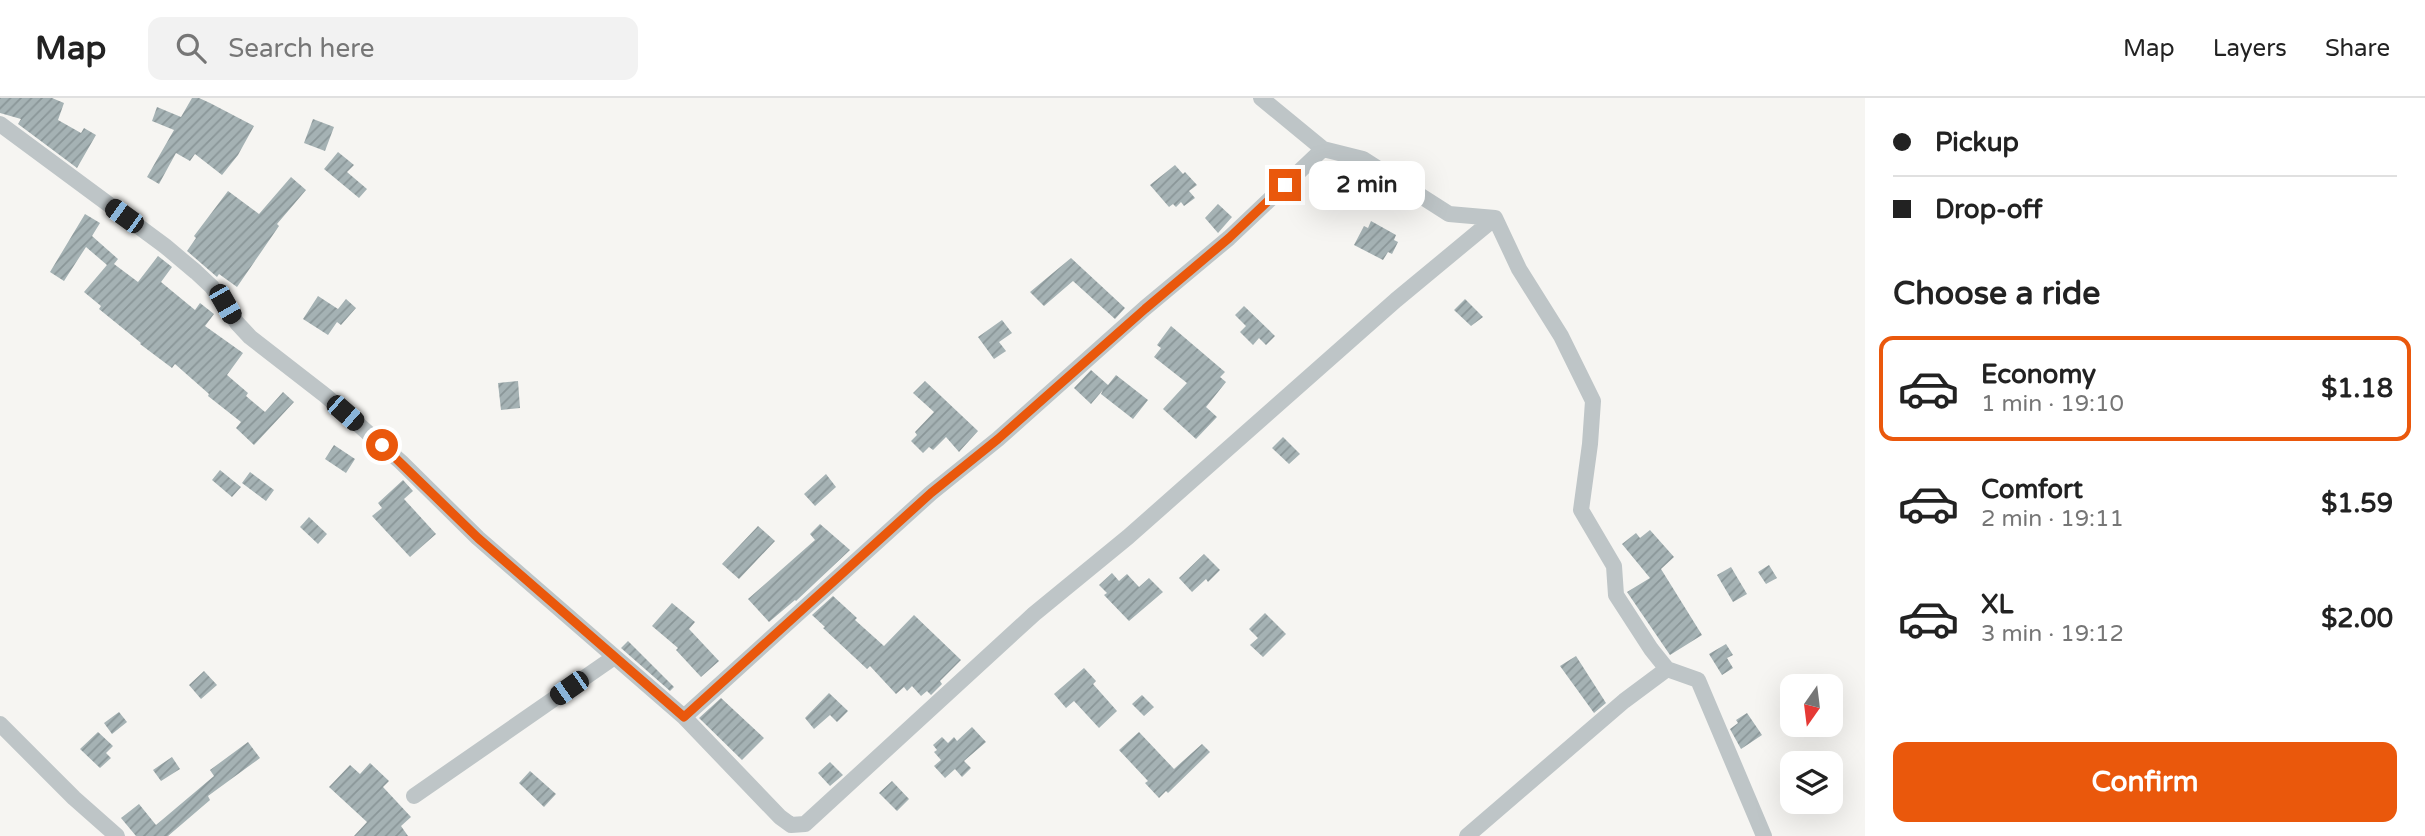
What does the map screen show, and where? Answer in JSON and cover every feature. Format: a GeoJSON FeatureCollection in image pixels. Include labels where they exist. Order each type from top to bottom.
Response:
{"type":"FeatureCollection","features":[{"type":"Feature","properties":{"kind":"street"},"geometry":{"type":"LineString","coordinates":[[1261,98],[1323,149],[1363,159],[1448,214],[1495,218]]}},
{"type":"Feature","properties":{"kind":"street"},"geometry":{"type":"LineString","coordinates":[[0,124],[196,272],[212,287],[250,337],[326,396],[392,453],[478,538],[684,717],[780,817],[791,825],[805,824],[1034,614],[1128,537],[1396,300],[1495,218]]}},
{"type":"Feature","properties":{"kind":"street"},"geometry":{"type":"LineString","coordinates":[[684,717],[931,493],[998,439],[1229,238],[1323,149]]}},
{"type":"Feature","properties":{"kind":"street"},"geometry":{"type":"LineString","coordinates":[[1495,218],[1519,269],[1560,336],[1593,401],[1581,510],[1614,566],[1616,595],[1667,669],[1698,680],[1764,836]]}},
{"type":"Feature","properties":{"kind":"street"},"geometry":{"type":"LineString","coordinates":[[414,796],[613,657]]}},
{"type":"Feature","properties":{"kind":"street"},"geometry":{"type":"LineString","coordinates":[[1468,836],[1624,701],[1667,669]]}},
{"type":"Feature","properties":{"kind":"street"},"geometry":{"type":"LineString","coordinates":[[2,730],[117,836]]}},
{"type":"Feature","properties":{"kind":"building"},"geometry":{"type":"Polygon","coordinates":[[[0,98],[52,98],[64,103],[58,120],[81,133],[84,128],[96,135],[77,168],[18,124],[21,119],[0,113],[0,98]]]}},
{"type":"Feature","properties":{"kind":"building"},"geometry":{"type":"Polygon","coordinates":[[[192,98],[199,98],[254,126],[238,155],[222,175],[195,154],[190,161],[176,153],[159,184],[147,177],[174,130],[152,121],[157,107],[181,117],[192,98]]]}},
{"type":"Feature","properties":{"kind":"building"},"geometry":{"type":"Polygon","coordinates":[[[313,119],[334,127],[325,151],[304,143],[313,119]]]}},
{"type":"Feature","properties":{"kind":"building"},"geometry":{"type":"Polygon","coordinates":[[[338,152],[354,165],[347,172],[367,189],[359,198],[324,169],[338,152]]]}},
{"type":"Feature","properties":{"kind":"building"},"geometry":{"type":"Polygon","coordinates":[[[1175,165],[1197,185],[1189,191],[1195,198],[1184,206],[1181,202],[1176,207],[1173,204],[1169,207],[1150,185],[1175,165]]]}},
{"type":"Feature","properties":{"kind":"building"},"geometry":{"type":"Polygon","coordinates":[[[291,177],[306,190],[277,224],[279,226],[237,287],[219,274],[217,277],[187,251],[196,238],[194,236],[228,191],[259,214],[291,177]]]}},
{"type":"Feature","properties":{"kind":"building"},"geometry":{"type":"Polygon","coordinates":[[[1218,204],[1232,217],[1218,233],[1205,218],[1218,204]]]}},
{"type":"Feature","properties":{"kind":"building"},"geometry":{"type":"Polygon","coordinates":[[[85,214],[100,223],[92,236],[118,259],[114,264],[138,282],[158,256],[172,267],[161,282],[195,310],[200,303],[214,314],[205,326],[243,353],[227,375],[248,393],[246,396],[265,412],[283,392],[294,402],[254,445],[236,428],[241,422],[208,396],[209,394],[175,364],[172,368],[140,344],[99,309],[101,306],[84,292],[107,265],[86,247],[64,281],[50,272],[85,214]]]}},
{"type":"Feature","properties":{"kind":"building"},"geometry":{"type":"Polygon","coordinates":[[[1371,221],[1396,235],[1394,240],[1398,242],[1392,254],[1388,252],[1383,260],[1354,245],[1364,226],[1368,228],[1371,221]]]}},
{"type":"Feature","properties":{"kind":"building"},"geometry":{"type":"Polygon","coordinates":[[[1071,258],[1125,308],[1115,319],[1073,281],[1044,306],[1030,292],[1071,258]]]}},
{"type":"Feature","properties":{"kind":"building"},"geometry":{"type":"Polygon","coordinates":[[[318,296],[338,309],[346,299],[356,308],[341,325],[337,322],[328,335],[303,319],[318,296]]]}},
{"type":"Feature","properties":{"kind":"building"},"geometry":{"type":"Polygon","coordinates":[[[1465,299],[1483,317],[1471,326],[1454,310],[1465,299]]]}},
{"type":"Feature","properties":{"kind":"building"},"geometry":{"type":"Polygon","coordinates":[[[1244,306],[1275,336],[1266,345],[1259,338],[1253,345],[1240,332],[1246,326],[1235,315],[1244,306]]]}},
{"type":"Feature","properties":{"kind":"building"},"geometry":{"type":"Polygon","coordinates":[[[1002,320],[1012,333],[999,342],[1006,351],[994,359],[978,337],[1002,320]]]}},
{"type":"Feature","properties":{"kind":"building"},"geometry":{"type":"Polygon","coordinates":[[[1171,326],[1225,372],[1220,377],[1226,382],[1206,407],[1217,417],[1196,439],[1163,409],[1187,383],[1154,357],[1161,348],[1157,345],[1171,326]]]}},
{"type":"Feature","properties":{"kind":"building"},"geometry":{"type":"Polygon","coordinates":[[[1091,370],[1108,385],[1116,375],[1148,400],[1133,419],[1101,394],[1103,390],[1091,404],[1074,388],[1091,370]]]}},
{"type":"Feature","properties":{"kind":"building"},"geometry":{"type":"Polygon","coordinates":[[[518,381],[520,408],[501,410],[498,383],[518,381]]]}},
{"type":"Feature","properties":{"kind":"building"},"geometry":{"type":"Polygon","coordinates":[[[925,381],[978,431],[959,452],[946,437],[933,450],[929,447],[923,453],[911,441],[917,435],[915,432],[934,412],[913,393],[925,381]]]}},
{"type":"Feature","properties":{"kind":"building"},"geometry":{"type":"Polygon","coordinates":[[[1283,437],[1300,454],[1289,464],[1272,448],[1283,437]]]}},
{"type":"Feature","properties":{"kind":"building"},"geometry":{"type":"Polygon","coordinates":[[[334,445],[355,459],[346,473],[325,459],[334,445]]]}},
{"type":"Feature","properties":{"kind":"building"},"geometry":{"type":"Polygon","coordinates":[[[220,470],[241,487],[232,497],[212,480],[220,470]]]}},
{"type":"Feature","properties":{"kind":"building"},"geometry":{"type":"Polygon","coordinates":[[[250,472],[274,490],[266,501],[242,483],[250,472]]]}},
{"type":"Feature","properties":{"kind":"building"},"geometry":{"type":"Polygon","coordinates":[[[826,474],[836,487],[815,506],[804,494],[826,474]]]}},
{"type":"Feature","properties":{"kind":"building"},"geometry":{"type":"Polygon","coordinates":[[[403,480],[413,491],[404,499],[436,534],[410,557],[372,516],[382,508],[378,503],[403,480]]]}},
{"type":"Feature","properties":{"kind":"building"},"geometry":{"type":"Polygon","coordinates":[[[309,517],[327,534],[318,544],[300,527],[309,517]]]}},
{"type":"Feature","properties":{"kind":"building"},"geometry":{"type":"Polygon","coordinates":[[[820,524],[850,550],[796,601],[769,622],[748,599],[815,540],[810,534],[820,524]]]}},
{"type":"Feature","properties":{"kind":"building"},"geometry":{"type":"Polygon","coordinates":[[[758,526],[775,541],[739,579],[722,564],[758,526]]]}},
{"type":"Feature","properties":{"kind":"building"},"geometry":{"type":"Polygon","coordinates":[[[1650,530],[1674,557],[1661,569],[1702,635],[1670,655],[1627,592],[1650,578],[1622,544],[1636,533],[1640,538],[1650,530]]]}},
{"type":"Feature","properties":{"kind":"building"},"geometry":{"type":"Polygon","coordinates":[[[1204,554],[1220,570],[1192,592],[1179,578],[1204,554]]]}},
{"type":"Feature","properties":{"kind":"building"},"geometry":{"type":"Polygon","coordinates":[[[1769,565],[1777,578],[1766,584],[1758,572],[1769,565]]]}},
{"type":"Feature","properties":{"kind":"building"},"geometry":{"type":"Polygon","coordinates":[[[1731,567],[1747,594],[1733,602],[1717,575],[1731,567]]]}},
{"type":"Feature","properties":{"kind":"building"},"geometry":{"type":"Polygon","coordinates":[[[1112,573],[1119,581],[1127,574],[1139,587],[1149,578],[1163,592],[1129,621],[1104,595],[1107,593],[1099,585],[1112,573]]]}},
{"type":"Feature","properties":{"kind":"building"},"geometry":{"type":"Polygon","coordinates":[[[833,596],[884,646],[914,615],[961,660],[940,681],[942,684],[931,695],[927,691],[921,696],[912,686],[907,691],[904,687],[896,694],[870,666],[867,669],[812,615],[833,596]]]}},
{"type":"Feature","properties":{"kind":"building"},"geometry":{"type":"Polygon","coordinates":[[[672,603],[695,622],[689,629],[719,661],[701,677],[676,650],[678,648],[652,626],[672,603]]]}},
{"type":"Feature","properties":{"kind":"building"},"geometry":{"type":"Polygon","coordinates":[[[1265,613],[1286,634],[1263,657],[1250,645],[1258,638],[1249,629],[1265,613]]]}},
{"type":"Feature","properties":{"kind":"building"},"geometry":{"type":"Polygon","coordinates":[[[628,641],[674,687],[670,691],[621,648],[628,641]]]}},
{"type":"Feature","properties":{"kind":"building"},"geometry":{"type":"Polygon","coordinates":[[[1726,644],[1733,655],[1727,658],[1733,668],[1722,675],[1709,654],[1726,644]]]}},
{"type":"Feature","properties":{"kind":"building"},"geometry":{"type":"Polygon","coordinates":[[[1576,656],[1606,703],[1594,713],[1560,666],[1576,656]]]}},
{"type":"Feature","properties":{"kind":"building"},"geometry":{"type":"Polygon","coordinates":[[[1084,668],[1096,681],[1093,684],[1117,711],[1099,728],[1074,701],[1066,708],[1054,694],[1084,668]]]}},
{"type":"Feature","properties":{"kind":"building"},"geometry":{"type":"Polygon","coordinates":[[[204,671],[217,685],[201,699],[189,685],[204,671]]]}},
{"type":"Feature","properties":{"kind":"building"},"geometry":{"type":"Polygon","coordinates":[[[829,693],[848,711],[837,722],[830,715],[814,729],[805,718],[829,693]]]}},
{"type":"Feature","properties":{"kind":"building"},"geometry":{"type":"Polygon","coordinates":[[[1142,695],[1154,707],[1144,716],[1132,704],[1142,695]]]}},
{"type":"Feature","properties":{"kind":"building"},"geometry":{"type":"Polygon","coordinates":[[[721,698],[764,738],[742,760],[699,718],[721,698]]]}},
{"type":"Feature","properties":{"kind":"building"},"geometry":{"type":"Polygon","coordinates":[[[119,712],[127,722],[112,734],[104,723],[119,712]]]}},
{"type":"Feature","properties":{"kind":"building"},"geometry":{"type":"Polygon","coordinates":[[[1747,713],[1762,735],[1741,749],[1730,729],[1738,723],[1736,720],[1747,713]]]}},
{"type":"Feature","properties":{"kind":"building"},"geometry":{"type":"Polygon","coordinates":[[[972,727],[986,742],[964,761],[971,768],[962,777],[955,769],[945,778],[934,766],[941,760],[934,752],[937,750],[933,745],[942,737],[948,743],[954,737],[957,741],[972,727]]]}},
{"type":"Feature","properties":{"kind":"building"},"geometry":{"type":"Polygon","coordinates":[[[98,732],[113,746],[106,753],[111,758],[100,768],[80,749],[98,732]]]}},
{"type":"Feature","properties":{"kind":"building"},"geometry":{"type":"Polygon","coordinates":[[[1139,732],[1174,769],[1202,744],[1210,752],[1168,793],[1166,791],[1159,798],[1145,783],[1148,781],[1119,750],[1139,732]]]}},
{"type":"Feature","properties":{"kind":"building"},"geometry":{"type":"Polygon","coordinates":[[[248,742],[260,758],[208,796],[210,800],[168,836],[136,836],[121,818],[139,804],[156,825],[214,776],[210,770],[248,742]]]}},
{"type":"Feature","properties":{"kind":"building"},"geometry":{"type":"Polygon","coordinates":[[[172,757],[180,769],[161,781],[153,770],[172,757]]]}},
{"type":"Feature","properties":{"kind":"building"},"geometry":{"type":"Polygon","coordinates":[[[830,762],[843,775],[830,786],[818,773],[830,762]]]}},
{"type":"Feature","properties":{"kind":"building"},"geometry":{"type":"Polygon","coordinates":[[[370,763],[389,781],[383,787],[411,817],[401,826],[408,836],[354,836],[367,822],[329,787],[350,765],[360,774],[370,763]]]}},
{"type":"Feature","properties":{"kind":"building"},"geometry":{"type":"Polygon","coordinates":[[[530,771],[556,794],[544,807],[519,783],[530,771]]]}},
{"type":"Feature","properties":{"kind":"building"},"geometry":{"type":"Polygon","coordinates":[[[892,781],[909,799],[897,811],[879,793],[892,781]]]}},
{"type":"Feature","properties":{"kind":"route"},"geometry":{"type":"LineString","coordinates":[[382,445],[478,538],[684,717],[931,493],[998,439],[1229,238],[1285,185]]}}]}
